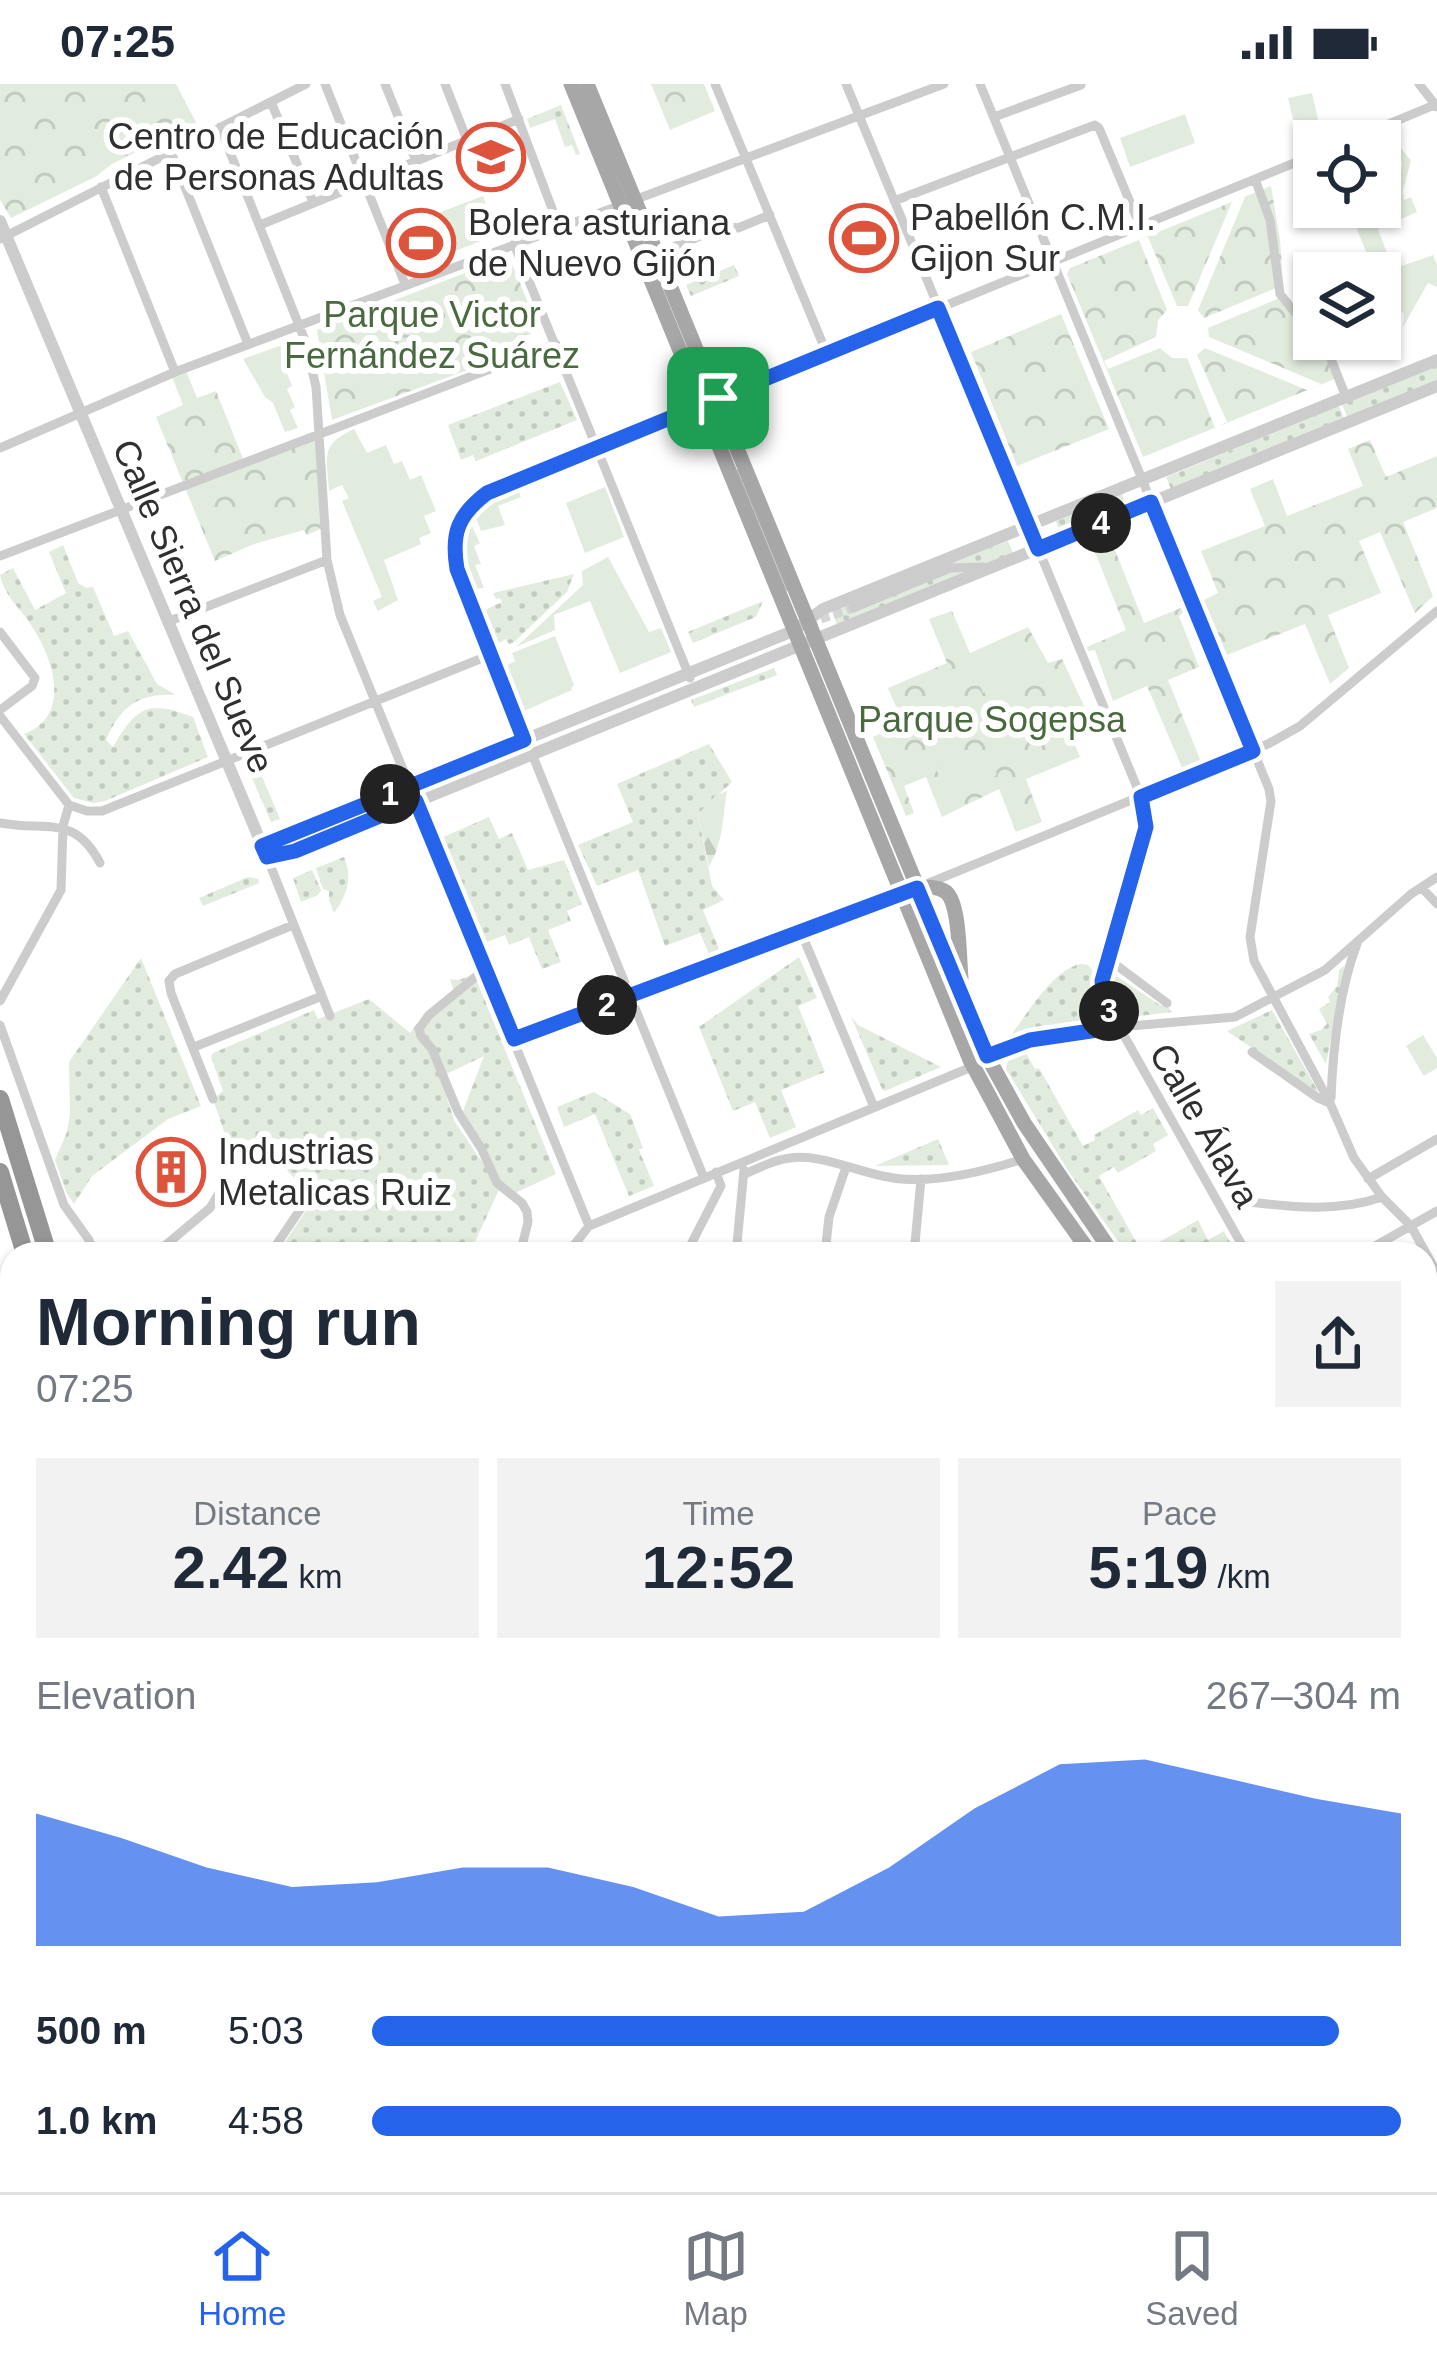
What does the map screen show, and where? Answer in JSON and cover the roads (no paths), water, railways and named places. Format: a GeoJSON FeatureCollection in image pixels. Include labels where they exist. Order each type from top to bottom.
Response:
{"type":"FeatureCollection","features":[{"type":"Feature","properties":{"kind":"highway"},"geometry":{"type":"LineString","coordinates":[[0,1099],[44,1242]]}},
{"type":"Feature","properties":{"kind":"highway"},"geometry":{"type":"LineString","coordinates":[[0,1172],[21,1242]]}},
{"type":"Feature","properties":{"kind":"main road"},"geometry":{"type":"LineString","coordinates":[[572,84],[710,401],[800,633],[817,639],[909,891],[964,999]]}},
{"type":"Feature","properties":{"kind":"main road"},"geometry":{"type":"LineString","coordinates":[[587,84],[627,202]]}},
{"type":"Feature","properties":{"kind":"main road"},"geometry":{"type":"LineString","coordinates":[[710,401],[721,450],[1023,1159],[1082,1242]]}},
{"type":"Feature","properties":{"kind":"main road"},"geometry":{"type":"LineString","coordinates":[[909,891],[942,890],[949,895],[964,999],[981,1061],[1106,1242]]}},
{"type":"Feature","properties":{"kind":"street"},"geometry":{"type":"LineString","coordinates":[[4,237],[306,84]]}},
{"type":"Feature","properties":{"kind":"street"},"geometry":{"type":"LineString","coordinates":[[325,84],[405,284]]}},
{"type":"Feature","properties":{"kind":"street"},"geometry":{"type":"LineString","coordinates":[[385,84],[416,161]]}},
{"type":"Feature","properties":{"kind":"street"},"geometry":{"type":"LineString","coordinates":[[445,84],[467,140]]}},
{"type":"Feature","properties":{"kind":"street"},"geometry":{"type":"LineString","coordinates":[[505,84],[560,227]]}},
{"type":"Feature","properties":{"kind":"street"},"geometry":{"type":"LineString","coordinates":[[715,84],[827,354]]}},
{"type":"Feature","properties":{"kind":"street","name":"Calle Álava"},"geometry":{"type":"LineString","coordinates":[[846,84],[1141,797],[1146,827],[1101,991],[1240,1242]]}},
{"type":"Feature","properties":{"kind":"street"},"geometry":{"type":"LineString","coordinates":[[0,448],[175,372],[944,84]]}},
{"type":"Feature","properties":{"kind":"street"},"geometry":{"type":"LineString","coordinates":[[980,84],[1271,801],[1250,947],[1254,961],[1330,1103],[1344,1140],[1368,1179],[1420,1242]]}},
{"type":"Feature","properties":{"kind":"street"},"geometry":{"type":"LineString","coordinates":[[1399,120],[1436,105],[1419,84]]}},
{"type":"Feature","properties":{"kind":"street"},"geometry":{"type":"LineString","coordinates":[[994,117],[1081,85]]}},
{"type":"Feature","properties":{"kind":"street"},"geometry":{"type":"LineString","coordinates":[[271,102],[313,202]]}},
{"type":"Feature","properties":{"kind":"street"},"geometry":{"type":"LineString","coordinates":[[260,225],[519,119]]}},
{"type":"Feature","properties":{"kind":"street"},"geometry":{"type":"LineString","coordinates":[[894,201],[1095,125],[1140,226]]}},
{"type":"Feature","properties":{"kind":"street"},"geometry":{"type":"LineString","coordinates":[[220,127],[301,325],[316,387],[326,560],[340,615],[589,1226]]}},
{"type":"Feature","properties":{"kind":"street"},"geometry":{"type":"LineString","coordinates":[[171,152],[248,344]]}},
{"type":"Feature","properties":{"kind":"street"},"geometry":{"type":"LineString","coordinates":[[704,1178],[457,569],[453,547],[461,520],[487,493],[1293,164]]}},
{"type":"Feature","properties":{"kind":"street"},"geometry":{"type":"LineString","coordinates":[[1255,179],[1270,220],[1280,294],[1293,310]]}},
{"type":"Feature","properties":{"kind":"street"},"geometry":{"type":"LineString","coordinates":[[101,187],[175,372]]}},
{"type":"Feature","properties":{"kind":"street"},"geometry":{"type":"LineString","coordinates":[[669,249],[724,226],[738,228],[770,215]]}},
{"type":"Feature","properties":{"kind":"street","name":"Calle Sierra del Sueve"},"geometry":{"type":"LineString","coordinates":[[0,221],[330,1016]]}},
{"type":"Feature","properties":{"kind":"street"},"geometry":{"type":"LineString","coordinates":[[514,244],[691,680]]}},
{"type":"Feature","properties":{"kind":"street"},"geometry":{"type":"LineString","coordinates":[[2,552],[556,344]]}},
{"type":"Feature","properties":{"kind":"street"},"geometry":{"type":"LineString","coordinates":[[1331,360],[1344,391]]}},
{"type":"Feature","properties":{"kind":"street"},"geometry":{"type":"LineString","coordinates":[[265,852],[285,854],[530,754],[800,633],[823,609],[1344,391],[1437,360]]}},
{"type":"Feature","properties":{"kind":"street"},"geometry":{"type":"LineString","coordinates":[[817,639],[1437,386]]}},
{"type":"Feature","properties":{"kind":"street"},"geometry":{"type":"LineString","coordinates":[[721,450],[734,466],[785,587]]}},
{"type":"Feature","properties":{"kind":"street"},"geometry":{"type":"LineString","coordinates":[[167,622],[326,560]]}},
{"type":"Feature","properties":{"kind":"street"},"geometry":{"type":"LineString","coordinates":[[853,608],[950,568],[993,567]]}},
{"type":"Feature","properties":{"kind":"street"},"geometry":{"type":"LineString","coordinates":[[514,1039],[909,891],[1253,751],[1300,726],[1437,611]]}},
{"type":"Feature","properties":{"kind":"street"},"geometry":{"type":"LineString","coordinates":[[0,632],[35,678],[0,713],[69,805],[87,812],[102,812],[490,656]]}},
{"type":"Feature","properties":{"kind":"street"},"geometry":{"type":"LineString","coordinates":[[265,852],[410,786],[691,680]]}},
{"type":"Feature","properties":{"kind":"street"},"geometry":{"type":"LineString","coordinates":[[0,1001],[61,890],[63,826],[69,805]]}},
{"type":"Feature","properties":{"kind":"street"},"geometry":{"type":"LineString","coordinates":[[0,823],[63,826],[86,841],[100,862]]}},
{"type":"Feature","properties":{"kind":"street"},"geometry":{"type":"LineString","coordinates":[[276,882],[285,854]]}},
{"type":"Feature","properties":{"kind":"street"},"geometry":{"type":"LineString","coordinates":[[743,1168],[1030,1040],[1235,1017],[1325,970],[1437,877]]}},
{"type":"Feature","properties":{"kind":"street"},"geometry":{"type":"LineString","coordinates":[[1422,888],[1437,904]]}},
{"type":"Feature","properties":{"kind":"street"},"geometry":{"type":"LineString","coordinates":[[213,1099],[169,981],[175,974],[293,925]]}},
{"type":"Feature","properties":{"kind":"street"},"geometry":{"type":"LineString","coordinates":[[801,932],[874,1107]]}},
{"type":"Feature","properties":{"kind":"street"},"geometry":{"type":"LineString","coordinates":[[1330,1103],[1349,963],[1358,940]]}},
{"type":"Feature","properties":{"kind":"street"},"geometry":{"type":"LineString","coordinates":[[1107,958],[1168,1003]]}},
{"type":"Feature","properties":{"kind":"street"},"geometry":{"type":"LineString","coordinates":[[484,970],[429,1015],[419,1029],[497,1184],[526,1212],[523,1242]]}},
{"type":"Feature","properties":{"kind":"street"},"geometry":{"type":"LineString","coordinates":[[194,1047],[322,996]]}},
{"type":"Feature","properties":{"kind":"street"},"geometry":{"type":"LineString","coordinates":[[0,1025],[64,1205],[90,1242]]}},
{"type":"Feature","properties":{"kind":"street"},"geometry":{"type":"LineString","coordinates":[[1252,1052],[1330,1103]]}},
{"type":"Feature","properties":{"kind":"street"},"geometry":{"type":"LineString","coordinates":[[1368,1179],[1437,1139]]}},
{"type":"Feature","properties":{"kind":"street"},"geometry":{"type":"LineString","coordinates":[[576,1242],[589,1226],[716,1172],[792,1157],[889,1178],[921,1180],[1023,1159]]}},
{"type":"Feature","properties":{"kind":"street"},"geometry":{"type":"LineString","coordinates":[[827,1242],[832,1205],[846,1167]]}},
{"type":"Feature","properties":{"kind":"street"},"geometry":{"type":"LineString","coordinates":[[737,1242],[743,1168]]}},
{"type":"Feature","properties":{"kind":"street"},"geometry":{"type":"LineString","coordinates":[[692,1242],[722,1186],[716,1172]]}},
{"type":"Feature","properties":{"kind":"street"},"geometry":{"type":"LineString","coordinates":[[915,1242],[921,1180]]}},
{"type":"Feature","properties":{"kind":"street"},"geometry":{"type":"LineString","coordinates":[[169,1242],[210,1208],[225,1183]]}},
{"type":"Feature","properties":{"kind":"street"},"geometry":{"type":"LineString","coordinates":[[278,1242],[310,1195]]}},
{"type":"Feature","properties":{"kind":"street"},"geometry":{"type":"LineString","coordinates":[[1234,1200],[1343,1208],[1382,1197]]}},
{"type":"Feature","properties":{"kind":"street"},"geometry":{"type":"LineString","coordinates":[[1382,1242],[1437,1211]]}},
{"type":"Feature","properties":{"kind":"tunnel"},"geometry":{"type":"LineString","coordinates":[[808,619],[815,621],[853,608]]}},
{"type":"Feature","properties":{"kind":"place","name":"Centro de Educación de Personas Adultas"},"geometry":{"type":"Point","coordinates":[491,157]}},
{"type":"Feature","properties":{"kind":"place","name":"Pabellón C.M.I. Gijon Sur"},"geometry":{"type":"Point","coordinates":[864,238]}},
{"type":"Feature","properties":{"kind":"place","name":"Bolera asturiana de Nuevo Gijón"},"geometry":{"type":"Point","coordinates":[421,243]}},
{"type":"Feature","properties":{"kind":"place","name":"Industrias Metalicas Ruiz"},"geometry":{"type":"Point","coordinates":[171,1172]}},
{"type":"Feature","properties":{"kind":"park label","name":"Parque Victor Fernández Suárez"},"geometry":{"type":"Point","coordinates":[432,334]}},
{"type":"Feature","properties":{"kind":"park label","name":"Parque Sogepsa"},"geometry":{"type":"Point","coordinates":[992,719]}}]}
